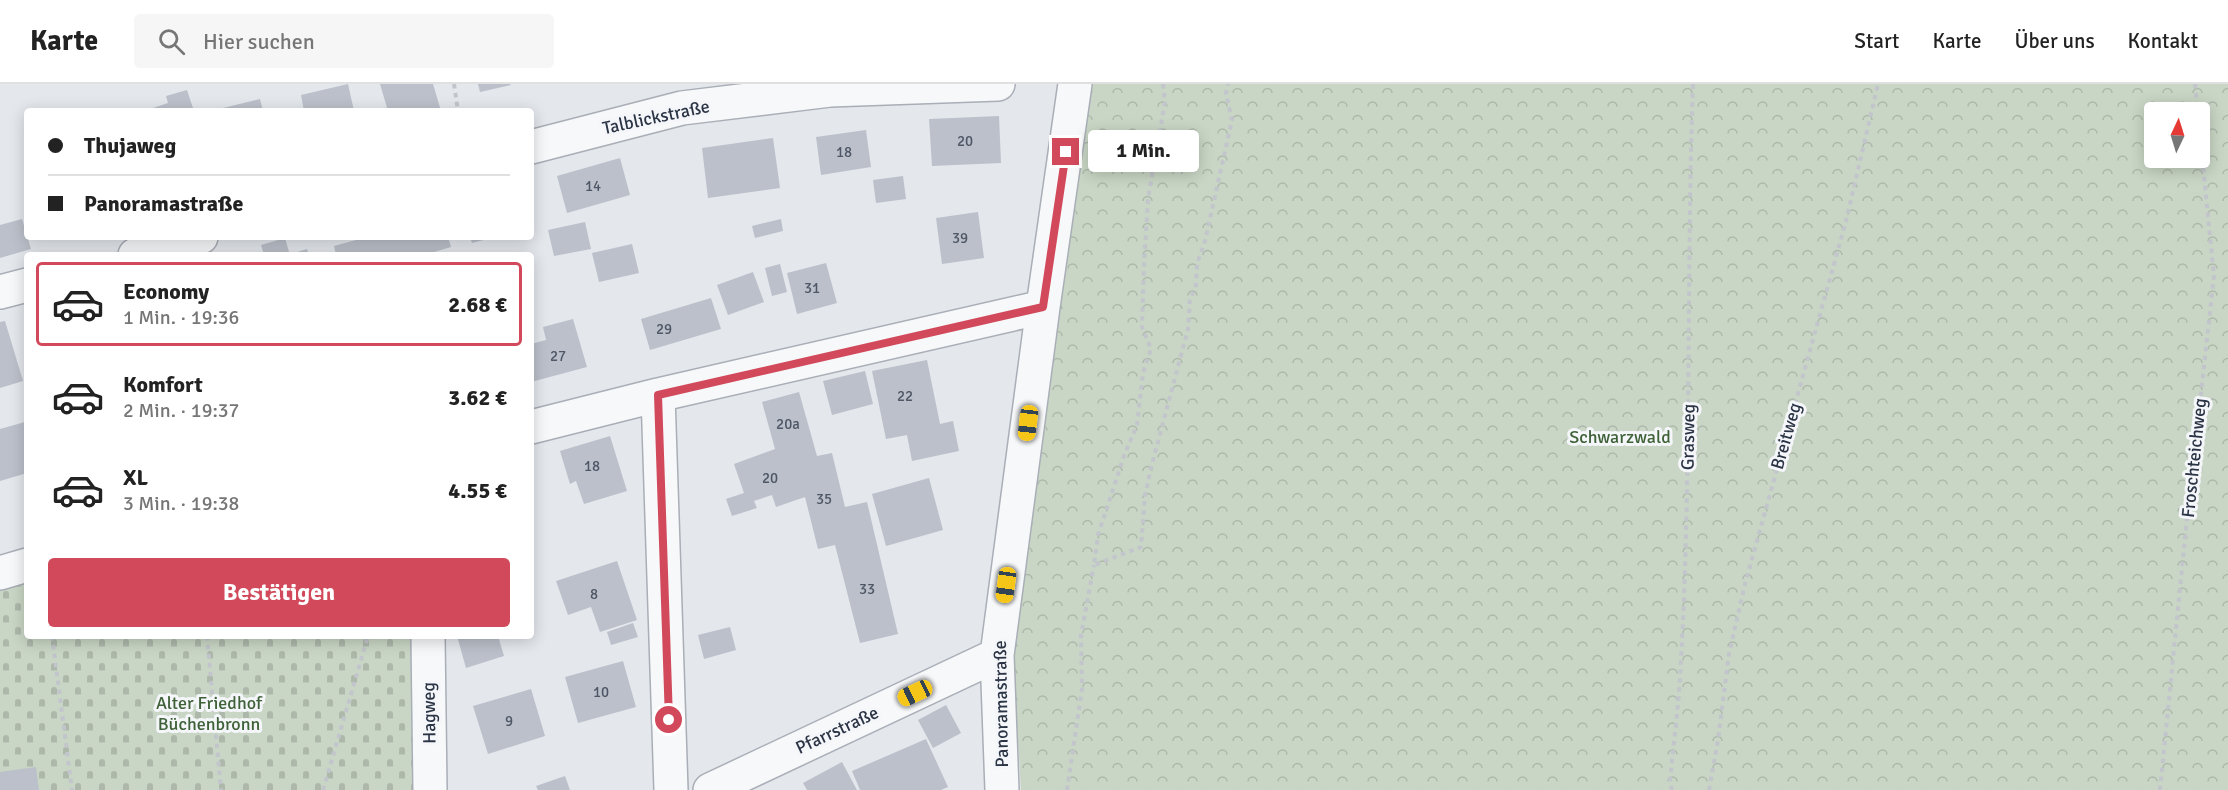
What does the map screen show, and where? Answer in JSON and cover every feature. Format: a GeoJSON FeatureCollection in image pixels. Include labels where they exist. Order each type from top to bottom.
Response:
{"type":"FeatureCollection","features":[{"type":"Feature","properties":{"kind":"street","name":"Talblickstraße"},"geometry":{"type":"LineString","coordinates":[[534,146],[682,108],[830,90],[999,84]]}},
{"type":"Feature","properties":{"kind":"street","name":"Panoramastraße"},"geometry":{"type":"LineString","coordinates":[[1002,790],[997,655],[1043,307],[1068,84]]}},
{"type":"Feature","properties":{"kind":"street"},"geometry":{"type":"LineString","coordinates":[[146,252],[190,240]]}},
{"type":"Feature","properties":{"kind":"street"},"geometry":{"type":"LineString","coordinates":[[0,292],[24,286]]}},
{"type":"Feature","properties":{"kind":"street"},"geometry":{"type":"LineString","coordinates":[[534,426],[658,395],[1043,307]]}},
{"type":"Feature","properties":{"kind":"street"},"geometry":{"type":"LineString","coordinates":[[658,395],[671,790]]}},
{"type":"Feature","properties":{"kind":"street"},"geometry":{"type":"LineString","coordinates":[[0,573],[24,566]]}},
{"type":"Feature","properties":{"kind":"street","name":"Hagweg"},"geometry":{"type":"LineString","coordinates":[[428,639],[430,790]]}},
{"type":"Feature","properties":{"kind":"street","name":"Pfarrstraße"},"geometry":{"type":"LineString","coordinates":[[710,790],[997,655]]}},
{"type":"Feature","properties":{"kind":"path"},"geometry":{"type":"LineString","coordinates":[[454,84],[458,108]]}},
{"type":"Feature","properties":{"kind":"path"},"geometry":{"type":"LineString","coordinates":[[1067,790],[1082,689],[1081,635],[1098,535],[1137,425],[1143,373],[1151,349],[1142,327],[1144,266],[1148,199],[1165,102],[1163,84]]}},
{"type":"Feature","properties":{"kind":"path"},"geometry":{"type":"LineString","coordinates":[[1094,565],[1141,547],[1145,496],[1188,330],[1190,300],[1196,285],[1197,264],[1205,241],[1232,120],[1226,94],[1228,84]]}},
{"type":"Feature","properties":{"kind":"path","name":"Grasweg"},"geometry":{"type":"LineString","coordinates":[[1672,790],[1670,782],[1680,680],[1687,515],[1693,84]]}},
{"type":"Feature","properties":{"kind":"path","name":"Breitweg"},"geometry":{"type":"LineString","coordinates":[[1709,790],[1729,654],[1745,584],[1846,221],[1878,84]]}},
{"type":"Feature","properties":{"kind":"path"},"geometry":{"type":"LineString","coordinates":[[2195,84],[2197,102]]}},
{"type":"Feature","properties":{"kind":"path","name":"Froschteichweg"},"geometry":{"type":"LineString","coordinates":[[2160,790],[2214,276],[2203,168]]}},
{"type":"Feature","properties":{"kind":"path"},"geometry":{"type":"LineString","coordinates":[[52,639],[72,790]]}},
{"type":"Feature","properties":{"kind":"path"},"geometry":{"type":"LineString","coordinates":[[207,639],[221,790]]}},
{"type":"Feature","properties":{"kind":"path"},"geometry":{"type":"LineString","coordinates":[[323,790],[367,639]]}},
{"type":"Feature","properties":{"kind":"green space","name":"Schwarzwald"},"geometry":{"type":"Polygon","coordinates":[[[1091,84],[2228,84],[2228,790],[1021,790],[1012,640],[1056,211],[1091,84]]]}},
{"type":"Feature","properties":{"kind":"green space","name":"Alter Friedhof Büchenbronn"},"geometry":{"type":"Polygon","coordinates":[[[24,578],[24,639],[417,639],[417,790],[0,790],[0,585],[24,578]]]}},
{"type":"Feature","properties":{"kind":"building"},"geometry":{"type":"Polygon","coordinates":[[[348,84],[353,108],[303,108],[301,95],[348,84]]]}},
{"type":"Feature","properties":{"kind":"building"},"geometry":{"type":"Polygon","coordinates":[[[380,84],[433,84],[440,108],[387,108],[380,84]]]}},
{"type":"Feature","properties":{"kind":"building"},"geometry":{"type":"Polygon","coordinates":[[[478,84],[510,84],[511,85],[480,92],[478,84]]]}},
{"type":"Feature","properties":{"kind":"building"},"geometry":{"type":"Polygon","coordinates":[[[187,90],[193,108],[153,108],[168,103],[166,96],[187,90]]]}},
{"type":"Feature","properties":{"kind":"building"},"geometry":{"type":"Polygon","coordinates":[[[260,99],[262,108],[223,108],[260,99]]]}},
{"type":"Feature","properties":{"kind":"building"},"geometry":{"type":"Polygon","coordinates":[[[999,116],[1001,163],[932,166],[929,119],[999,116]]]}},
{"type":"Feature","properties":{"kind":"building"},"geometry":{"type":"Polygon","coordinates":[[[866,130],[871,167],[821,175],[816,137],[866,130]]]}},
{"type":"Feature","properties":{"kind":"building"},"geometry":{"type":"Polygon","coordinates":[[[773,138],[780,188],[708,198],[702,148],[773,138]]]}},
{"type":"Feature","properties":{"kind":"building"},"geometry":{"type":"Polygon","coordinates":[[[620,158],[630,195],[567,213],[557,176],[620,158]]]}},
{"type":"Feature","properties":{"kind":"building"},"geometry":{"type":"Polygon","coordinates":[[[903,176],[906,199],[876,203],[873,180],[903,176]]]}},
{"type":"Feature","properties":{"kind":"building"},"geometry":{"type":"Polygon","coordinates":[[[978,212],[984,258],[942,264],[936,218],[978,212]]]}},
{"type":"Feature","properties":{"kind":"building"},"geometry":{"type":"Polygon","coordinates":[[[22,219],[24,240],[28,240],[31,249],[0,258],[0,225],[22,219]]]}},
{"type":"Feature","properties":{"kind":"building"},"geometry":{"type":"Polygon","coordinates":[[[781,219],[783,231],[755,238],[752,226],[781,219]]]}},
{"type":"Feature","properties":{"kind":"building"},"geometry":{"type":"Polygon","coordinates":[[[585,222],[591,249],[554,256],[548,230],[585,222]]]}},
{"type":"Feature","properties":{"kind":"building"},"geometry":{"type":"Polygon","coordinates":[[[286,240],[289,252],[263,252],[261,245],[286,240]]]}},
{"type":"Feature","properties":{"kind":"building"},"geometry":{"type":"Polygon","coordinates":[[[356,240],[449,240],[451,247],[434,252],[335,252],[334,246],[356,240]]]}},
{"type":"Feature","properties":{"kind":"building"},"geometry":{"type":"Polygon","coordinates":[[[632,244],[639,273],[599,282],[592,253],[632,244]]]}},
{"type":"Feature","properties":{"kind":"building"},"geometry":{"type":"Polygon","coordinates":[[[826,263],[837,303],[797,314],[787,273],[826,263]]]}},
{"type":"Feature","properties":{"kind":"building"},"geometry":{"type":"Polygon","coordinates":[[[780,264],[787,292],[772,296],[765,268],[780,264]]]}},
{"type":"Feature","properties":{"kind":"building"},"geometry":{"type":"Polygon","coordinates":[[[753,272],[764,302],[728,315],[717,285],[753,272]]]}},
{"type":"Feature","properties":{"kind":"building"},"geometry":{"type":"Polygon","coordinates":[[[711,298],[721,329],[650,350],[641,319],[711,298]]]}},
{"type":"Feature","properties":{"kind":"building"},"geometry":{"type":"Polygon","coordinates":[[[573,319],[587,367],[534,381],[534,343],[546,340],[543,327],[573,319]]]}},
{"type":"Feature","properties":{"kind":"building"},"geometry":{"type":"Polygon","coordinates":[[[5,321],[23,381],[0,388],[0,322],[5,321]]]}},
{"type":"Feature","properties":{"kind":"building"},"geometry":{"type":"Polygon","coordinates":[[[927,360],[940,424],[953,421],[959,451],[912,461],[907,435],[886,439],[872,371],[927,360]]]}},
{"type":"Feature","properties":{"kind":"building"},"geometry":{"type":"Polygon","coordinates":[[[865,371],[873,404],[832,415],[823,381],[865,371]]]}},
{"type":"Feature","properties":{"kind":"building"},"geometry":{"type":"Polygon","coordinates":[[[799,392],[817,456],[832,453],[845,507],[867,502],[898,634],[860,643],[835,545],[818,549],[805,497],[776,507],[772,495],[754,501],[757,508],[732,516],[726,499],[744,493],[734,464],[775,449],[762,402],[799,392]]]}},
{"type":"Feature","properties":{"kind":"building"},"geometry":{"type":"Polygon","coordinates":[[[24,422],[24,474],[0,481],[0,429],[24,422]]]}},
{"type":"Feature","properties":{"kind":"building"},"geometry":{"type":"Polygon","coordinates":[[[610,436],[627,491],[584,504],[576,481],[570,484],[560,451],[610,436]]]}},
{"type":"Feature","properties":{"kind":"building"},"geometry":{"type":"Polygon","coordinates":[[[929,478],[943,530],[886,546],[872,494],[929,478]]]}},
{"type":"Feature","properties":{"kind":"building"},"geometry":{"type":"Polygon","coordinates":[[[617,561],[637,620],[600,632],[591,607],[568,615],[556,581],[617,561]]]}},
{"type":"Feature","properties":{"kind":"building"},"geometry":{"type":"Polygon","coordinates":[[[633,623],[638,637],[611,645],[607,632],[633,623]]]}},
{"type":"Feature","properties":{"kind":"building"},"geometry":{"type":"Polygon","coordinates":[[[730,627],[736,650],[704,659],[698,635],[730,627]]]}},
{"type":"Feature","properties":{"kind":"building"},"geometry":{"type":"Polygon","coordinates":[[[458,639],[499,639],[504,656],[466,668],[458,639]]]}},
{"type":"Feature","properties":{"kind":"building"},"geometry":{"type":"Polygon","coordinates":[[[623,661],[636,707],[578,723],[565,677],[623,661]]]}},
{"type":"Feature","properties":{"kind":"building"},"geometry":{"type":"Polygon","coordinates":[[[531,689],[545,736],[488,754],[473,706],[531,689]]]}},
{"type":"Feature","properties":{"kind":"building"},"geometry":{"type":"Polygon","coordinates":[[[946,705],[961,733],[933,748],[918,720],[946,705]]]}},
{"type":"Feature","properties":{"kind":"building"},"geometry":{"type":"Polygon","coordinates":[[[926,739],[948,787],[941,790],[860,790],[852,771],[926,739]]]}},
{"type":"Feature","properties":{"kind":"building"},"geometry":{"type":"Polygon","coordinates":[[[842,762],[857,790],[807,790],[803,783],[842,762]]]}},
{"type":"Feature","properties":{"kind":"building"},"geometry":{"type":"Polygon","coordinates":[[[36,767],[39,790],[0,790],[0,772],[36,767]]]}},
{"type":"Feature","properties":{"kind":"building"},"geometry":{"type":"Polygon","coordinates":[[[565,776],[570,790],[538,790],[536,786],[565,776]]]}},
{"type":"Feature","properties":{"kind":"route"},"geometry":{"type":"LineString","coordinates":[[669,720],[658,395],[1043,307],[1066,152]]}}]}
